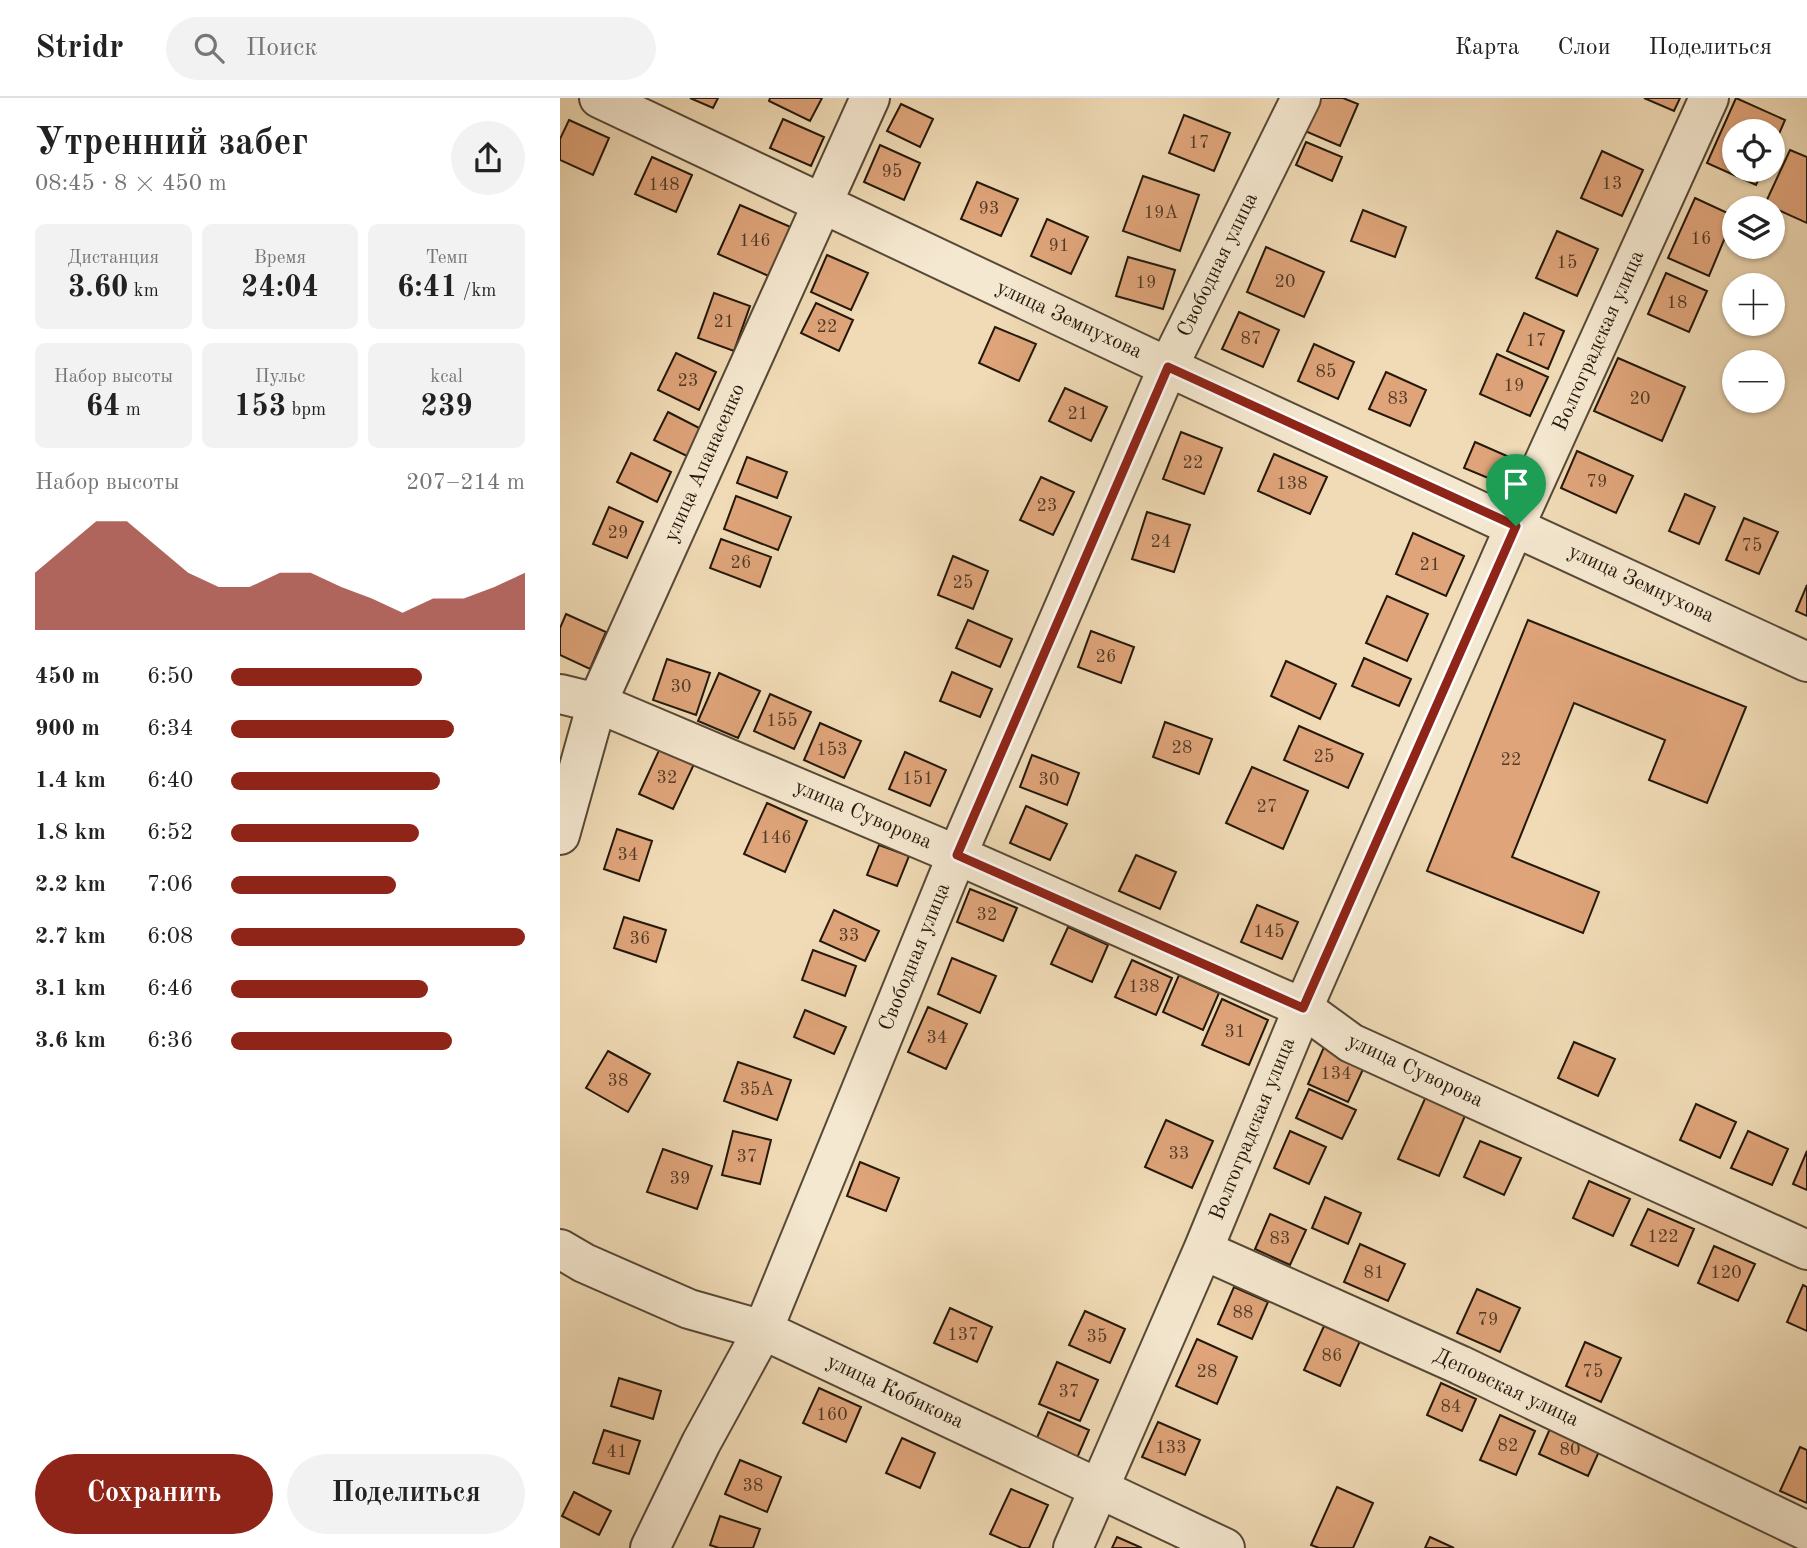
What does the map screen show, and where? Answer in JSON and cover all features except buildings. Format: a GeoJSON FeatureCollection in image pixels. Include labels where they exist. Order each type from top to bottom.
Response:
{"type":"FeatureCollection","features":[{"type":"Feature","properties":{"kind":"street","name":"улица Земнухова"},"geometry":{"type":"LineString","coordinates":[[599,98],[1168,367],[1807,662]]}},
{"type":"Feature","properties":{"kind":"street","name":"улица Апанасенко"},"geometry":{"type":"LineString","coordinates":[[560,835],[597,703],[870,98]]}},
{"type":"Feature","properties":{"kind":"street","name":"Свободная улица"},"geometry":{"type":"LineString","coordinates":[[650,1548],[701,1443],[763,1330],[957,855],[1168,367],[1301,98]]}},
{"type":"Feature","properties":{"kind":"street","name":"Волгоградская улица"},"geometry":{"type":"LineString","coordinates":[[1073,1548],[1203,1250],[1303,1008],[1709,98]]}},
{"type":"Feature","properties":{"kind":"street","name":"улица Суворова"},"geometry":{"type":"LineString","coordinates":[[560,694],[597,703],[957,855],[1303,1008],[1351,1043],[1807,1250]]}},
{"type":"Feature","properties":{"kind":"street","name":"улица Кобикова"},"geometry":{"type":"LineString","coordinates":[[560,1249],[584,1263],[689,1309],[763,1330],[1225,1548]]}},
{"type":"Feature","properties":{"kind":"street","name":"Деповская улица"},"geometry":{"type":"LineString","coordinates":[[1203,1250],[1472,1371],[1807,1531]]}},
{"type":"Feature","properties":{"kind":"route"},"geometry":{"type":"LineString","coordinates":[[1168,367],[1516,526],[1303,1008],[957,855],[1168,367]]}}]}
